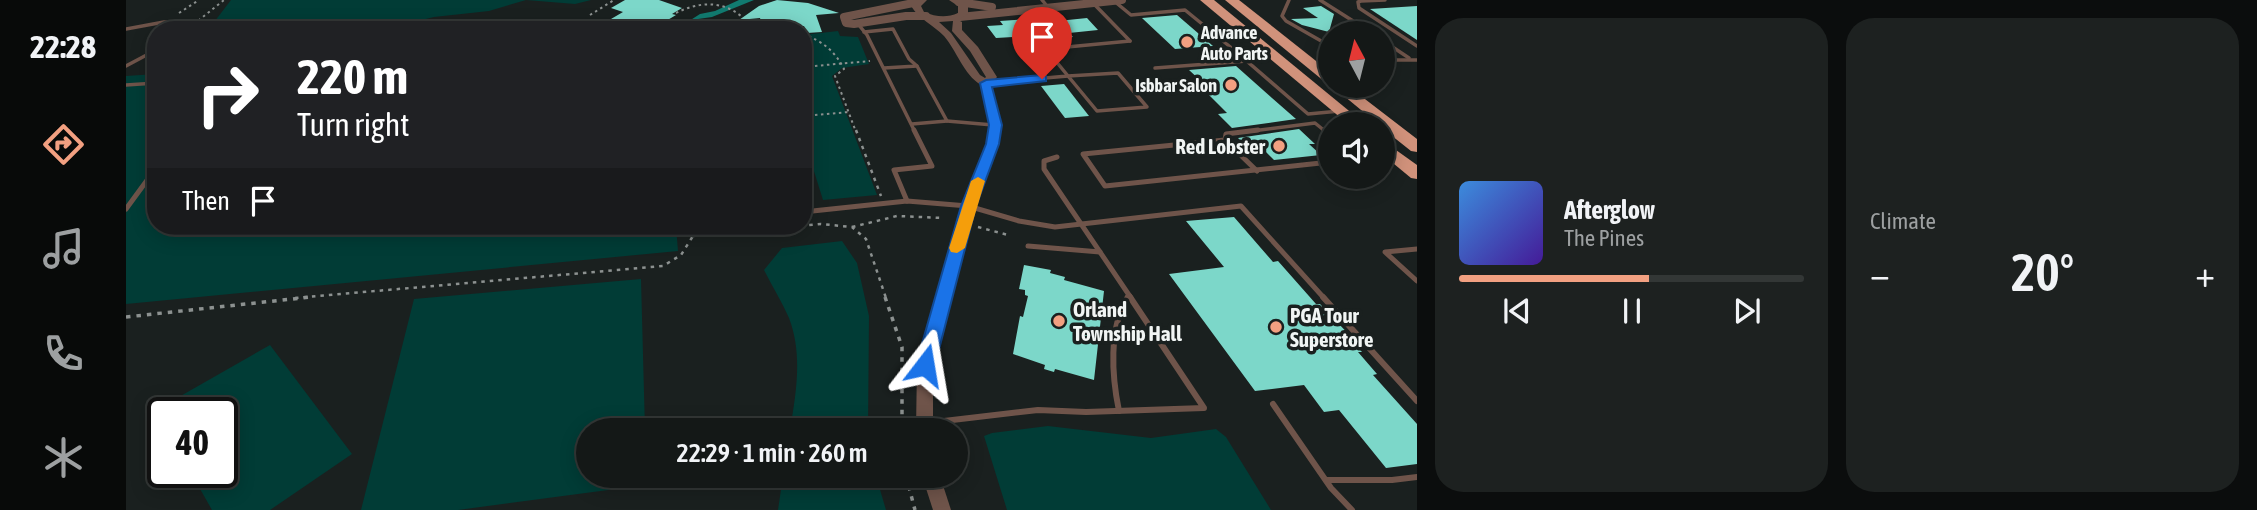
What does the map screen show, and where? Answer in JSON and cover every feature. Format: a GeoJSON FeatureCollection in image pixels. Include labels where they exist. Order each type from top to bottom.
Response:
{"type":"FeatureCollection","features":[{"type":"Feature","properties":{"kind":"highway"},"geometry":{"type":"LineString","coordinates":[[1206,0],[1341,111]]}},
{"type":"Feature","properties":{"kind":"highway"},"geometry":{"type":"LineString","coordinates":[[1231,0],[1318,65]]}},
{"type":"Feature","properties":{"kind":"highway"},"geometry":{"type":"LineString","coordinates":[[1354,98],[1417,147]]}},
{"type":"Feature","properties":{"kind":"highway"},"geometry":{"type":"LineString","coordinates":[[1395,158],[1417,174]]}},
{"type":"Feature","properties":{"kind":"street"},"geometry":{"type":"LineString","coordinates":[[956,1],[990,7],[1122,0]]}},
{"type":"Feature","properties":{"kind":"street"},"geometry":{"type":"LineString","coordinates":[[920,1],[844,17],[846,23],[858,24],[906,16],[942,20],[1044,3]]}},
{"type":"Feature","properties":{"kind":"street"},"geometry":{"type":"LineString","coordinates":[[920,1],[917,10],[948,35],[976,77],[986,83],[995,125],[993,144],[968,206],[925,365],[925,418]]}},
{"type":"Feature","properties":{"kind":"street"},"geometry":{"type":"LineString","coordinates":[[956,1],[965,9],[958,17],[957,31],[974,48],[992,77],[986,83]]}},
{"type":"Feature","properties":{"kind":"street"},"geometry":{"type":"LineString","coordinates":[[935,488],[942,510]]}},
{"type":"Feature","properties":{"kind":"lane"},"geometry":{"type":"LineString","coordinates":[[1289,0],[1283,19],[1287,24],[1318,36]]}},
{"type":"Feature","properties":{"kind":"lane"},"geometry":{"type":"LineString","coordinates":[[1320,0],[1352,21]]}},
{"type":"Feature","properties":{"kind":"lane"},"geometry":{"type":"LineString","coordinates":[[1385,0],[1361,1],[1358,2],[1359,8],[1417,46]]}},
{"type":"Feature","properties":{"kind":"lane"},"geometry":{"type":"LineString","coordinates":[[1114,1],[1131,15],[1185,10],[1308,114],[1341,111]]}},
{"type":"Feature","properties":{"kind":"lane"},"geometry":{"type":"LineString","coordinates":[[986,83],[1068,76],[1118,73],[1147,107],[1097,111],[1068,76],[1046,49],[1130,41],[1092,2]]}},
{"type":"Feature","properties":{"kind":"lane"},"geometry":{"type":"LineString","coordinates":[[858,24],[884,68],[932,166],[894,170],[907,201]]}},
{"type":"Feature","properties":{"kind":"lane"},"geometry":{"type":"LineString","coordinates":[[126,29],[147,25]]}},
{"type":"Feature","properties":{"kind":"lane"},"geometry":{"type":"LineString","coordinates":[[864,32],[892,29],[947,121]]}},
{"type":"Feature","properties":{"kind":"lane"},"geometry":{"type":"LineString","coordinates":[[1234,50],[1265,49]]}},
{"type":"Feature","properties":{"kind":"lane"},"geometry":{"type":"LineString","coordinates":[[1395,49],[1409,58]]}},
{"type":"Feature","properties":{"kind":"lane"},"geometry":{"type":"LineString","coordinates":[[126,66],[147,55]]}},
{"type":"Feature","properties":{"kind":"lane"},"geometry":{"type":"LineString","coordinates":[[1395,59],[1417,60]]}},
{"type":"Feature","properties":{"kind":"lane"},"geometry":{"type":"LineString","coordinates":[[1155,68],[1247,61]]}},
{"type":"Feature","properties":{"kind":"lane"},"geometry":{"type":"LineString","coordinates":[[884,68],[916,66]]}},
{"type":"Feature","properties":{"kind":"lane"},"geometry":{"type":"LineString","coordinates":[[126,85],[147,84]]}},
{"type":"Feature","properties":{"kind":"lane"},"geometry":{"type":"LineString","coordinates":[[912,124],[947,121],[995,125]]}},
{"type":"Feature","properties":{"kind":"lane"},"geometry":{"type":"LineString","coordinates":[[1225,140],[1226,134],[1315,123],[1318,125]]}},
{"type":"Feature","properties":{"kind":"lane"},"geometry":{"type":"LineString","coordinates":[[1257,171],[1225,140],[1083,154],[1105,186],[1257,171],[1318,163]]}},
{"type":"Feature","properties":{"kind":"lane"},"geometry":{"type":"LineString","coordinates":[[968,421],[1038,410],[1204,408],[1044,169],[1044,161],[1057,157]]}},
{"type":"Feature","properties":{"kind":"lane"},"geometry":{"type":"LineString","coordinates":[[126,209],[147,180]]}},
{"type":"Feature","properties":{"kind":"lane"},"geometry":{"type":"LineString","coordinates":[[812,211],[907,201],[968,206],[1018,221],[1055,227],[1241,206],[1417,401]]}},
{"type":"Feature","properties":{"kind":"lane"},"geometry":{"type":"LineString","coordinates":[[1028,246],[1100,251]]}},
{"type":"Feature","properties":{"kind":"lane"},"geometry":{"type":"LineString","coordinates":[[1417,248],[1385,252],[1417,281]]}},
{"type":"Feature","properties":{"kind":"lane"},"geometry":{"type":"LineString","coordinates":[[1119,411],[1114,393],[1117,325],[1122,302],[1129,295]]}},
{"type":"Feature","properties":{"kind":"lane"},"geometry":{"type":"LineString","coordinates":[[1273,404],[1326,480],[1352,510]]}},
{"type":"Feature","properties":{"kind":"lane"},"geometry":{"type":"LineString","coordinates":[[1326,480],[1392,480],[1417,477]]}},
{"type":"Feature","properties":{"kind":"path"},"geometry":{"type":"LineString","coordinates":[[166,21],[199,0]]}},
{"type":"Feature","properties":{"kind":"path"},"geometry":{"type":"LineString","coordinates":[[199,21],[224,0]]}},
{"type":"Feature","properties":{"kind":"path"},"geometry":{"type":"LineString","coordinates":[[714,0],[715,4]]}},
{"type":"Feature","properties":{"kind":"path"},"geometry":{"type":"LineString","coordinates":[[676,13],[694,5],[715,4],[734,10],[741,21]]}},
{"type":"Feature","properties":{"kind":"path"},"geometry":{"type":"LineString","coordinates":[[812,38],[825,44],[842,64],[844,69],[835,76],[889,215]]}},
{"type":"Feature","properties":{"kind":"path"},"geometry":{"type":"LineString","coordinates":[[812,66],[872,61]]}},
{"type":"Feature","properties":{"kind":"path"},"geometry":{"type":"LineString","coordinates":[[812,115],[849,112]]}},
{"type":"Feature","properties":{"kind":"path"},"geometry":{"type":"LineString","coordinates":[[812,225],[852,227],[889,215],[913,213],[943,218]]}},
{"type":"Feature","properties":{"kind":"path"},"geometry":{"type":"LineString","coordinates":[[974,226],[1009,235]]}},
{"type":"Feature","properties":{"kind":"path"},"geometry":{"type":"LineString","coordinates":[[852,227],[866,239],[902,347],[902,418]]}},
{"type":"Feature","properties":{"kind":"path"},"geometry":{"type":"LineString","coordinates":[[126,317],[381,289],[548,278],[663,266],[681,256],[693,236],[704,235]]}},
{"type":"Feature","properties":{"kind":"path"},"geometry":{"type":"LineString","coordinates":[[909,488],[915,510]]}},
{"type":"Feature","properties":{"kind":"shaded area"},"geometry":{"type":"Polygon","coordinates":[[[231,0],[526,0],[489,11],[417,21],[215,21],[231,0]]]}},
{"type":"Feature","properties":{"kind":"shaded area"},"geometry":{"type":"Polygon","coordinates":[[[526,0],[591,0],[575,4],[526,0]]]}},
{"type":"Feature","properties":{"kind":"shaded area"},"geometry":{"type":"Polygon","coordinates":[[[739,0],[754,0],[712,17],[689,21],[700,14],[715,11],[739,0]]]}},
{"type":"Feature","properties":{"kind":"shaded area"},"geometry":{"type":"Polygon","coordinates":[[[838,31],[840,36],[858,37],[869,64],[842,68],[832,76],[877,195],[823,200],[812,165],[812,34],[838,31]]]}},
{"type":"Feature","properties":{"kind":"shaded area"},"geometry":{"type":"Polygon","coordinates":[[[147,75],[147,235],[677,235],[678,251],[126,304],[126,76],[147,75]]]}},
{"type":"Feature","properties":{"kind":"shaded area"},"geometry":{"type":"Polygon","coordinates":[[[842,241],[857,263],[869,316],[868,418],[792,418],[797,374],[796,346],[789,318],[764,270],[782,248],[842,241]]]}},
{"type":"Feature","properties":{"kind":"shaded area"},"geometry":{"type":"Polygon","coordinates":[[[641,279],[645,418],[576,418],[576,488],[623,488],[458,510],[361,510],[414,299],[641,279]]]}},
{"type":"Feature","properties":{"kind":"shaded area"},"geometry":{"type":"Polygon","coordinates":[[[270,345],[352,454],[270,510],[212,510],[200,488],[238,488],[238,397],[179,397],[270,345]]]}},
{"type":"Feature","properties":{"kind":"shaded area"},"geometry":{"type":"Polygon","coordinates":[[[1048,426],[1151,438],[1216,429],[1226,437],[1271,510],[1007,510],[984,436],[1048,426]]]}},
{"type":"Feature","properties":{"kind":"shaded area"},"geometry":{"type":"Polygon","coordinates":[[[781,488],[880,488],[886,510],[778,510],[781,488]]]}},
{"type":"Feature","properties":{"kind":"building"},"geometry":{"type":"Polygon","coordinates":[[[625,0],[659,0],[682,8],[666,21],[612,21],[611,19],[623,12],[611,8],[625,0]]]}},
{"type":"Feature","properties":{"kind":"building"},"geometry":{"type":"Polygon","coordinates":[[[777,0],[808,3],[839,13],[816,15],[822,32],[812,33],[812,21],[761,21],[760,18],[739,20],[759,6],[777,0]]]}},
{"type":"Feature","properties":{"kind":"building"},"geometry":{"type":"Polygon","coordinates":[[[1321,6],[1334,14],[1332,21],[1318,21],[1318,29],[1291,19],[1318,18],[1303,8],[1321,6]]]}},
{"type":"Feature","properties":{"kind":"building"},"geometry":{"type":"Polygon","coordinates":[[[1417,6],[1417,40],[1395,25],[1395,21],[1388,21],[1370,9],[1417,6]]]}},
{"type":"Feature","properties":{"kind":"building"},"geometry":{"type":"Polygon","coordinates":[[[1177,15],[1213,46],[1175,49],[1142,18],[1177,15]]]}},
{"type":"Feature","properties":{"kind":"building"},"geometry":{"type":"Polygon","coordinates":[[[1055,17],[1058,21],[1087,18],[1098,30],[1069,33],[1073,37],[1058,38],[1054,34],[1028,36],[1031,41],[1016,42],[1013,37],[996,38],[987,26],[1003,25],[1000,21],[1055,17]]]}},
{"type":"Feature","properties":{"kind":"building"},"geometry":{"type":"Polygon","coordinates":[[[1236,66],[1296,119],[1232,128],[1218,114],[1227,113],[1208,94],[1215,94],[1189,70],[1236,66]]]}},
{"type":"Feature","properties":{"kind":"building"},"geometry":{"type":"Polygon","coordinates":[[[1064,84],[1089,116],[1065,118],[1041,86],[1064,84]]]}},
{"type":"Feature","properties":{"kind":"building","name":"Red Lobster"},"geometry":{"type":"Polygon","coordinates":[[[1299,129],[1315,144],[1309,144],[1318,155],[1274,160],[1262,148],[1250,150],[1238,138],[1299,129]]]}},
{"type":"Feature","properties":{"kind":"building","name":"PGA Tour Superstore"},"geometry":{"type":"Polygon","coordinates":[[[1234,217],[1273,262],[1278,261],[1316,304],[1320,304],[1355,341],[1352,341],[1362,352],[1358,352],[1377,374],[1373,375],[1417,424],[1417,464],[1386,468],[1339,410],[1324,412],[1304,385],[1255,391],[1169,274],[1224,267],[1186,221],[1234,217]]]}},
{"type":"Feature","properties":{"kind":"building","name":"Orland Township Hall"},"geometry":{"type":"Polygon","coordinates":[[[1024,265],[1051,270],[1050,273],[1065,277],[1064,280],[1104,291],[1094,380],[1055,369],[1054,372],[1044,369],[1045,365],[1013,354],[1020,316],[1023,317],[1028,296],[1025,295],[1025,290],[1019,289],[1024,265]]]}},
{"type":"Feature","properties":{"kind":"slow traffic"},"geometry":{"type":"LineString","coordinates":[[957,248],[978,181]]}},
{"type":"Feature","properties":{"kind":"place","name":"Advance Auto Parts"},"geometry":{"type":"Point","coordinates":[1187,42]}},
{"type":"Feature","properties":{"kind":"place","name":"Isbbar Salon"},"geometry":{"type":"Point","coordinates":[1231,85]}},
{"type":"Feature","properties":{"kind":"place","name":"Red Lobster"},"geometry":{"type":"Point","coordinates":[1279,146]}},
{"type":"Feature","properties":{"kind":"place","name":"Orland Township Hall"},"geometry":{"type":"Point","coordinates":[1059,321]}},
{"type":"Feature","properties":{"kind":"place","name":"PGA Tour Superstore"},"geometry":{"type":"Point","coordinates":[1276,327]}},
{"type":"Feature","properties":{"kind":"route"},"geometry":{"type":"LineString","coordinates":[[925,365],[968,206],[993,144],[995,125],[986,83],[1042,79]]}}]}
